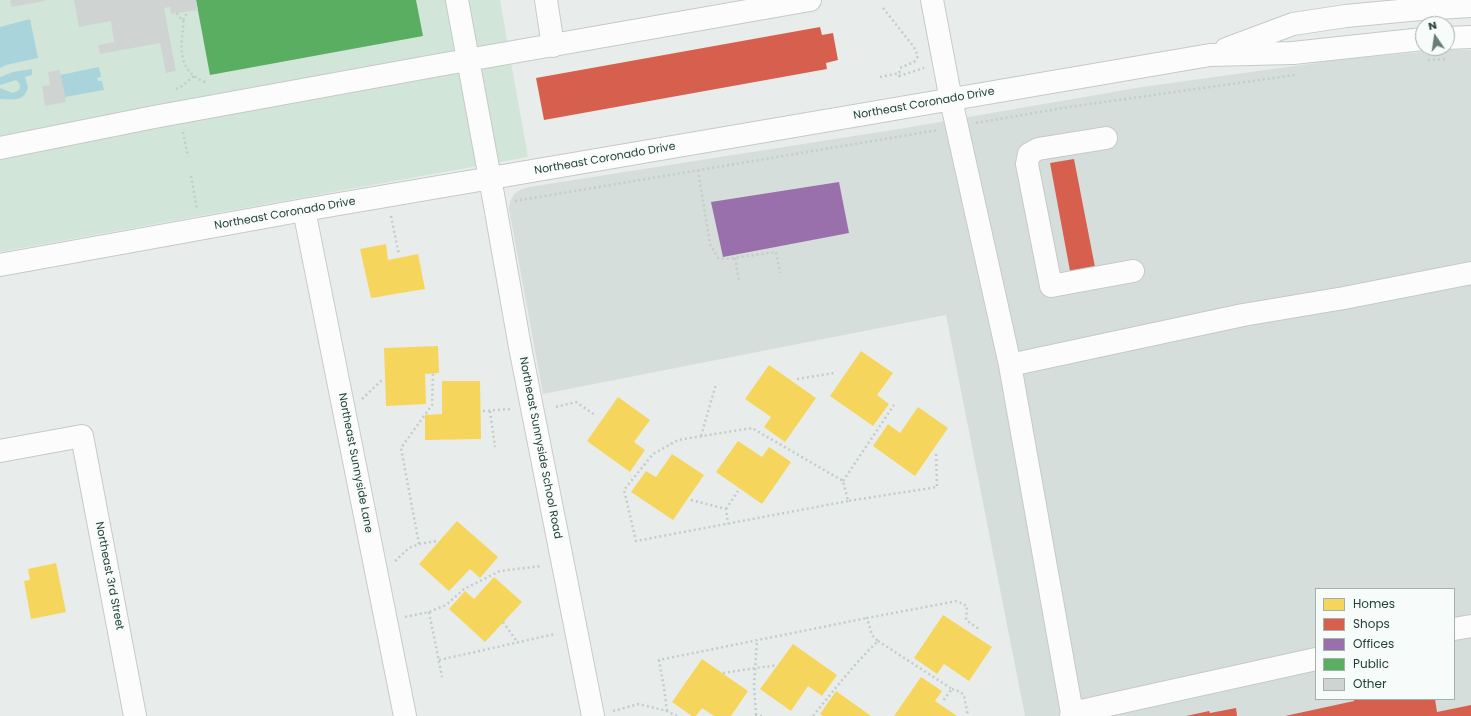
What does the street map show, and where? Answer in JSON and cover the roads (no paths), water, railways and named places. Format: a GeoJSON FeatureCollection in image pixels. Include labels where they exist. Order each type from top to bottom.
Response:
{"type":"FeatureCollection","features":[{"type":"Feature","properties":{"kind":"street","name":"Northeast Sunnyside School Road"},"geometry":{"type":"LineString","coordinates":[[457,0],[520,347],[602,713]]}},
{"type":"Feature","properties":{"kind":"street"},"geometry":{"type":"LineString","coordinates":[[546,0],[553,46]]}},
{"type":"Feature","properties":{"kind":"street"},"geometry":{"type":"LineString","coordinates":[[0,148],[154,117],[553,46],[752,5],[807,0]]}},
{"type":"Feature","properties":{"kind":"street"},"geometry":{"type":"LineString","coordinates":[[932,0],[951,100],[1010,365],[1071,714],[1315,659]]}},
{"type":"Feature","properties":{"kind":"street","name":"Northeast Coronado Drive"},"geometry":{"type":"LineString","coordinates":[[1210,55],[1293,24],[1420,9],[1471,6]]}},
{"type":"Feature","properties":{"kind":"street"},"geometry":{"type":"LineString","coordinates":[[1455,45],[1471,37]]}},
{"type":"Feature","properties":{"kind":"street","name":"Northeast Coronado Drive"},"geometry":{"type":"LineString","coordinates":[[0,265],[304,210],[1210,55],[1415,50]]}},
{"type":"Feature","properties":{"kind":"street"},"geometry":{"type":"LineString","coordinates":[[1106,138],[1038,149],[1030,154],[1027,164],[1051,286],[1133,271]]}},
{"type":"Feature","properties":{"kind":"street","name":"Northeast Sunnyside Lane"},"geometry":{"type":"LineString","coordinates":[[304,210],[405,716]]}},
{"type":"Feature","properties":{"kind":"street"},"geometry":{"type":"LineString","coordinates":[[1010,365],[1243,315],[1471,274]]}},
{"type":"Feature","properties":{"kind":"street","name":"Northeast 3rd Street"},"geometry":{"type":"LineString","coordinates":[[0,451],[82,436],[135,716]]}},
{"type":"Feature","properties":{"kind":"street"},"geometry":{"type":"LineString","coordinates":[[1455,629],[1471,626]]}},
{"type":"Feature","properties":{"kind":"water"},"geometry":{"type":"Polygon","coordinates":[[[30,19],[38,58],[6,65],[0,68],[0,27],[30,19]]]}},
{"type":"Feature","properties":{"kind":"water"},"geometry":{"type":"Polygon","coordinates":[[[99,67],[101,77],[97,78],[98,81],[102,81],[104,90],[65,97],[60,75],[99,67]]]}},
{"type":"Feature","properties":{"kind":"water"},"geometry":{"type":"Polygon","coordinates":[[[32,69],[32,75],[25,77],[28,88],[23,96],[17,99],[0,99],[0,88],[13,93],[19,90],[20,86],[16,80],[0,85],[0,77],[13,72],[32,69]]]}}]}
